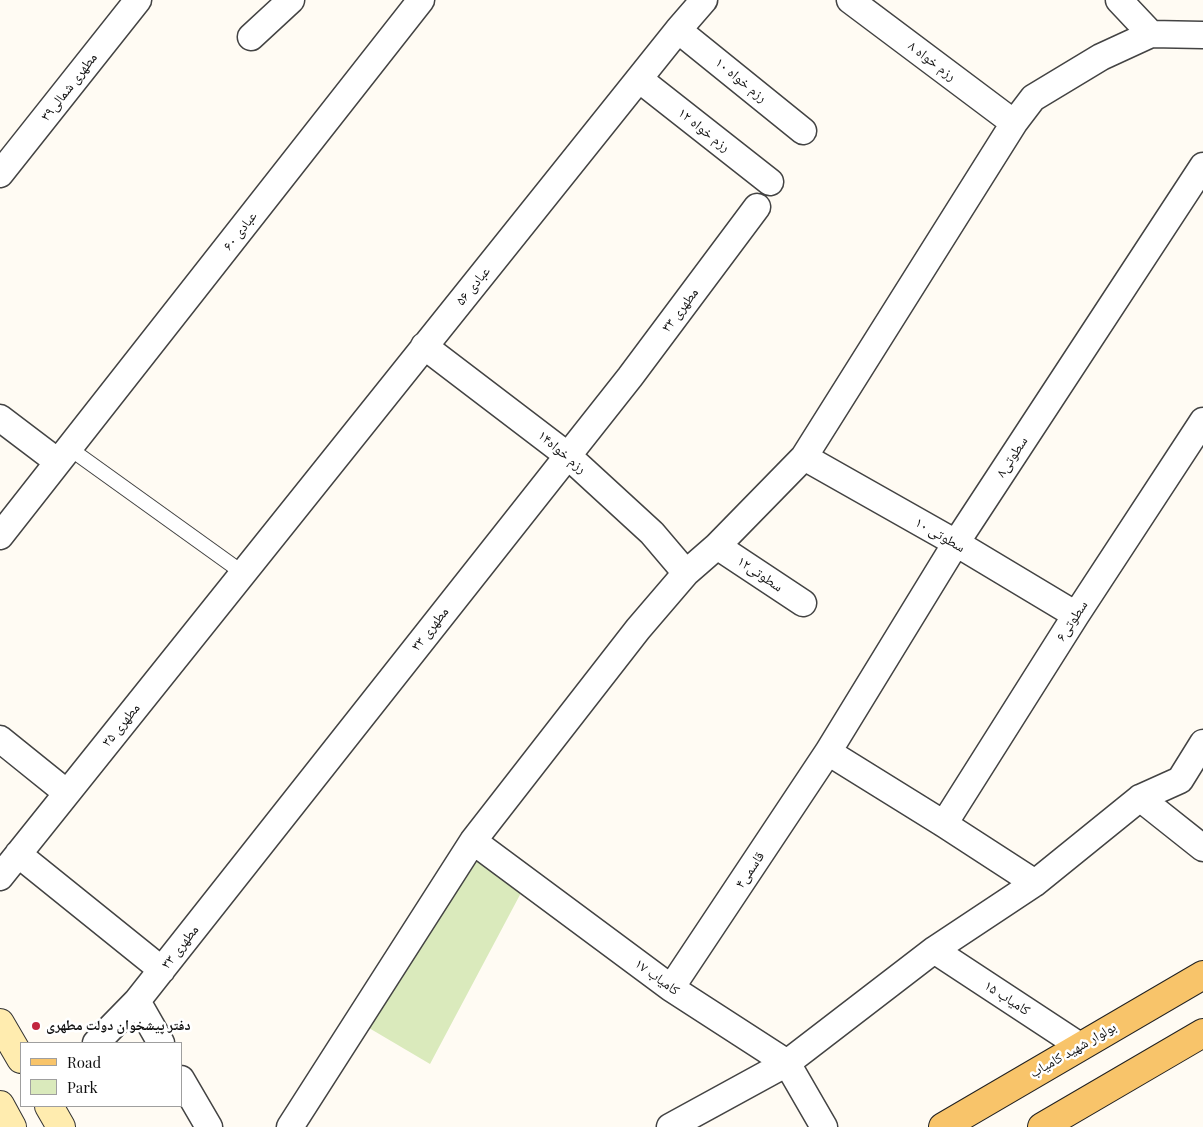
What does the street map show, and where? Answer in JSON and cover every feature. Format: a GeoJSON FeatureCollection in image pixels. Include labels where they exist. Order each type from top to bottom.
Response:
{"type":"FeatureCollection","features":[{"type":"Feature","properties":{"kind":"main road","name":"بولوار شهید کامیاب"},"geometry":{"type":"LineString","coordinates":[[943,1127],[1203,974]]}},
{"type":"Feature","properties":{"kind":"main road"},"geometry":{"type":"LineString","coordinates":[[0,1022],[20,1057]]}},
{"type":"Feature","properties":{"kind":"main road"},"geometry":{"type":"LineString","coordinates":[[1042,1127],[1203,1033]]}},
{"type":"Feature","properties":{"kind":"main road"},"geometry":{"type":"LineString","coordinates":[[0,1105],[12,1127]]}},
{"type":"Feature","properties":{"kind":"main road"},"geometry":{"type":"LineString","coordinates":[[50,1107],[61,1127]]}},
{"type":"Feature","properties":{"kind":"street","name":"مطهری شمالی۳۹"},"geometry":{"type":"LineString","coordinates":[[0,174],[138,0]]}},
{"type":"Feature","properties":{"kind":"street"},"geometry":{"type":"LineString","coordinates":[[251,37],[291,0]]}},
{"type":"Feature","properties":{"kind":"street","name":"عبادی ۶۰"},"geometry":{"type":"LineString","coordinates":[[0,536],[421,0]]}},
{"type":"Feature","properties":{"kind":"street","name":"عبادی ۵۶"},"geometry":{"type":"LineString","coordinates":[[243,573],[704,0]]}},
{"type":"Feature","properties":{"kind":"street","name":"رزم خواه ۸"},"geometry":{"type":"LineString","coordinates":[[850,0],[1014,123]]}},
{"type":"Feature","properties":{"kind":"street"},"geometry":{"type":"LineString","coordinates":[[1119,0],[1151,34]]}},
{"type":"Feature","properties":{"kind":"street","name":"رزم خواه ۱۰"},"geometry":{"type":"LineString","coordinates":[[678,30],[803,131]]}},
{"type":"Feature","properties":{"kind":"street"},"geometry":{"type":"LineString","coordinates":[[290,1127],[473,841],[638,629],[686,573],[717,546],[804,457],[1014,123],[1033,98],[1101,57],[1151,34],[1203,35]]}},
{"type":"Feature","properties":{"kind":"street","name":"رزم خواه ۱۲"},"geometry":{"type":"LineString","coordinates":[[639,79],[770,182]]}},
{"type":"Feature","properties":{"kind":"street","name":"سطوتی۸"},"geometry":{"type":"LineString","coordinates":[[828,752],[956,543],[1203,166]]}},
{"type":"Feature","properties":{"kind":"street","name":"مطهری ۳۳"},"geometry":{"type":"LineString","coordinates":[[97,1042],[137,1001],[162,970],[630,376],[756,208]]}},
{"type":"Feature","properties":{"kind":"street","name":"رزم خواه۱۴"},"geometry":{"type":"LineString","coordinates":[[424,346],[568,455],[652,533],[686,573]]}},
{"type":"Feature","properties":{"kind":"street"},"geometry":{"type":"LineString","coordinates":[[0,418],[64,455]]}},
{"type":"Feature","properties":{"kind":"street","name":"سطوتی۶"},"geometry":{"type":"LineString","coordinates":[[944,824],[1076,614],[1203,421]]}},
{"type":"Feature","properties":{"kind":"street","name":"سطوتی ۱۰"},"geometry":{"type":"LineString","coordinates":[[804,457],[956,543],[1076,614]]}},
{"type":"Feature","properties":{"kind":"street","name":"سطوتی۱۲"},"geometry":{"type":"LineString","coordinates":[[717,546],[803,603]]}},
{"type":"Feature","properties":{"kind":"street","name":"مطهری ۳۵"},"geometry":{"type":"LineString","coordinates":[[0,877],[243,573]]}},
{"type":"Feature","properties":{"kind":"street"},"geometry":{"type":"LineString","coordinates":[[0,739],[67,793]]}},
{"type":"Feature","properties":{"kind":"street"},"geometry":{"type":"LineString","coordinates":[[670,1127],[787,1063],[934,950],[1035,883],[1140,798],[1180,780],[1203,743]]}},
{"type":"Feature","properties":{"kind":"street"},"geometry":{"type":"LineString","coordinates":[[828,752],[1035,883]]}},
{"type":"Feature","properties":{"kind":"street","name":"قاسمی۴"},"geometry":{"type":"LineString","coordinates":[[671,988],[828,752]]}},
{"type":"Feature","properties":{"kind":"street"},"geometry":{"type":"LineString","coordinates":[[1140,798],[1203,848]]}},
{"type":"Feature","properties":{"kind":"street","name":"کامیاب ۱۷"},"geometry":{"type":"LineString","coordinates":[[473,841],[671,988],[787,1063],[824,1127]]}},
{"type":"Feature","properties":{"kind":"street"},"geometry":{"type":"LineString","coordinates":[[18,854],[162,970]]}},
{"type":"Feature","properties":{"kind":"street","name":"کامیاب ۱۵"},"geometry":{"type":"LineString","coordinates":[[934,950],[1080,1046]]}},
{"type":"Feature","properties":{"kind":"street"},"geometry":{"type":"LineString","coordinates":[[137,1001],[160,1042]]}},
{"type":"Feature","properties":{"kind":"street"},"geometry":{"type":"LineString","coordinates":[[182,1081],[209,1127]]}},
{"type":"Feature","properties":{"kind":"lane"},"geometry":{"type":"LineString","coordinates":[[64,455],[243,573]]}},
{"type":"Feature","properties":{"kind":"green space"},"geometry":{"type":"Polygon","coordinates":[[[475,860],[522,891],[430,1064],[369,1028],[475,860]]]}},
{"type":"Feature","properties":{"kind":"place","name":"دفتر پیشخوان دولت مطهری"},"geometry":{"type":"Point","coordinates":[36,1026]}}]}
